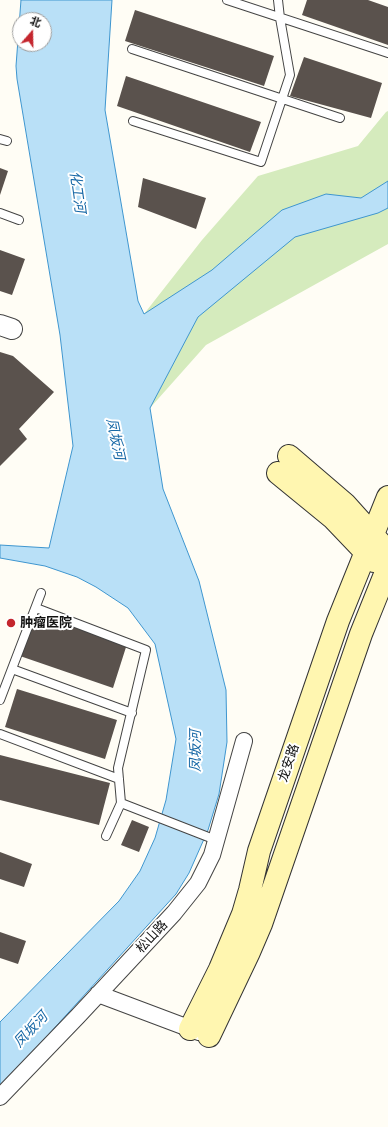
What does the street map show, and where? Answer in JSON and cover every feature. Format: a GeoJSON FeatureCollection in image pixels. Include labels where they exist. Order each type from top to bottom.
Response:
{"type":"FeatureCollection","features":[{"type":"Feature","properties":{"kind":"main road"},"geometry":{"type":"LineString","coordinates":[[284,464],[345,504],[369,544],[387,567]]}},
{"type":"Feature","properties":{"kind":"main road","name":"龙安路"},"geometry":{"type":"LineString","coordinates":[[199,1032],[220,969],[243,914],[261,843],[338,621],[388,497]]}},
{"type":"Feature","properties":{"kind":"main road","name":"龙安路"},"geometry":{"type":"LineString","coordinates":[[199,1032],[249,952],[261,924],[361,634],[387,567]]}},
{"type":"Feature","properties":{"kind":"street","name":"松山路"},"geometry":{"type":"LineString","coordinates":[[0,1097],[174,913],[198,883],[212,856],[244,741]]}},
{"type":"Feature","properties":{"kind":"street"},"geometry":{"type":"LineString","coordinates":[[98,994],[199,1032]]}},
{"type":"Feature","properties":{"kind":"lane"},"geometry":{"type":"LineString","coordinates":[[228,0],[388,53]]}},
{"type":"Feature","properties":{"kind":"lane"},"geometry":{"type":"LineString","coordinates":[[134,121],[261,162],[290,75],[278,0]]}},
{"type":"Feature","properties":{"kind":"lane"},"geometry":{"type":"LineString","coordinates":[[132,49],[340,118]]}},
{"type":"Feature","properties":{"kind":"lane"},"geometry":{"type":"LineString","coordinates":[[0,213],[19,220]]}},
{"type":"Feature","properties":{"kind":"lane"},"geometry":{"type":"LineString","coordinates":[[0,700],[41,593]]}},
{"type":"Feature","properties":{"kind":"lane"},"geometry":{"type":"LineString","coordinates":[[36,608],[146,650],[118,768],[121,803],[106,836]]}},
{"type":"Feature","properties":{"kind":"lane"},"geometry":{"type":"LineString","coordinates":[[12,669],[132,713]]}},
{"type":"Feature","properties":{"kind":"lane"},"geometry":{"type":"LineString","coordinates":[[0,734],[119,778]]}},
{"type":"Feature","properties":{"kind":"lane"},"geometry":{"type":"LineString","coordinates":[[121,803],[216,840]]}},
{"type":"Feature","properties":{"kind":"green space"},"geometry":{"type":"Polygon","coordinates":[[[388,111],[388,244],[206,345],[150,408],[144,314],[202,240],[258,176],[358,146],[388,111]]]}},
{"type":"Feature","properties":{"kind":"water"},"geometry":{"type":"Polygon","coordinates":[[[21,0],[112,0],[105,110],[138,301],[144,314],[212,270],[282,210],[326,194],[361,198],[388,181],[388,208],[378,213],[295,237],[198,317],[150,408],[163,489],[199,581],[226,690],[227,742],[219,794],[208,830],[189,873],[176,894],[0,1088],[0,1022],[119,901],[140,871],[155,838],[166,800],[176,739],[155,644],[128,608],[96,587],[77,577],[45,566],[0,558],[0,545],[49,548],[73,446],[60,335],[17,79],[17,52],[52,52],[52,12],[20,12],[21,0]]]}},
{"type":"Feature","properties":{"kind":"building"},"geometry":{"type":"Polygon","coordinates":[[[307,0],[368,0],[388,7],[388,45],[302,15],[307,0]]]}},
{"type":"Feature","properties":{"kind":"building"},"geometry":{"type":"Polygon","coordinates":[[[135,10],[274,56],[264,86],[125,41],[135,10]]]}},
{"type":"Feature","properties":{"kind":"building"},"geometry":{"type":"Polygon","coordinates":[[[304,57],[382,83],[371,118],[290,96],[304,57]]]}},
{"type":"Feature","properties":{"kind":"building"},"geometry":{"type":"Polygon","coordinates":[[[126,76],[261,122],[250,152],[117,106],[126,76]]]}},
{"type":"Feature","properties":{"kind":"building"},"geometry":{"type":"Polygon","coordinates":[[[0,168],[8,171],[0,195],[0,168]]]}},
{"type":"Feature","properties":{"kind":"building"},"geometry":{"type":"Polygon","coordinates":[[[143,178],[206,198],[196,229],[138,207],[143,178]]]}},
{"type":"Feature","properties":{"kind":"building"},"geometry":{"type":"Polygon","coordinates":[[[0,250],[25,259],[12,295],[0,291],[0,250]]]}},
{"type":"Feature","properties":{"kind":"building"},"geometry":{"type":"Polygon","coordinates":[[[0,352],[13,356],[54,392],[19,429],[27,439],[0,466],[0,352]]]}},
{"type":"Feature","properties":{"kind":"building"},"geometry":{"type":"Polygon","coordinates":[[[34,613],[127,644],[113,688],[20,656],[34,613]]]}},
{"type":"Feature","properties":{"kind":"building"},"geometry":{"type":"Polygon","coordinates":[[[17,689],[117,720],[105,759],[5,727],[17,689]]]}},
{"type":"Feature","properties":{"kind":"building"},"geometry":{"type":"Polygon","coordinates":[[[0,755],[110,783],[99,825],[0,800],[0,755]]]}},
{"type":"Feature","properties":{"kind":"building"},"geometry":{"type":"Polygon","coordinates":[[[132,820],[149,827],[139,852],[121,845],[132,820]]]}},
{"type":"Feature","properties":{"kind":"building"},"geometry":{"type":"Polygon","coordinates":[[[0,852],[32,864],[24,887],[0,879],[0,852]]]}},
{"type":"Feature","properties":{"kind":"building"},"geometry":{"type":"Polygon","coordinates":[[[0,932],[26,941],[18,964],[0,958],[0,932]]]}},
{"type":"Feature","properties":{"kind":"place","name":"肿瘤医院"},"geometry":{"type":"Point","coordinates":[11,623]}},
{"type":"Feature","properties":{"kind":"water label","name":"化工河"},"geometry":{"type":"Point","coordinates":[77,192]}},
{"type":"Feature","properties":{"kind":"water label","name":"凤坂河"},"geometry":{"type":"Point","coordinates":[115,439]}},
{"type":"Feature","properties":{"kind":"water label","name":"凤坂河"},"geometry":{"type":"Point","coordinates":[196,751]}},
{"type":"Feature","properties":{"kind":"water label","name":"凤坂河"},"geometry":{"type":"Point","coordinates":[31,1030]}}]}
